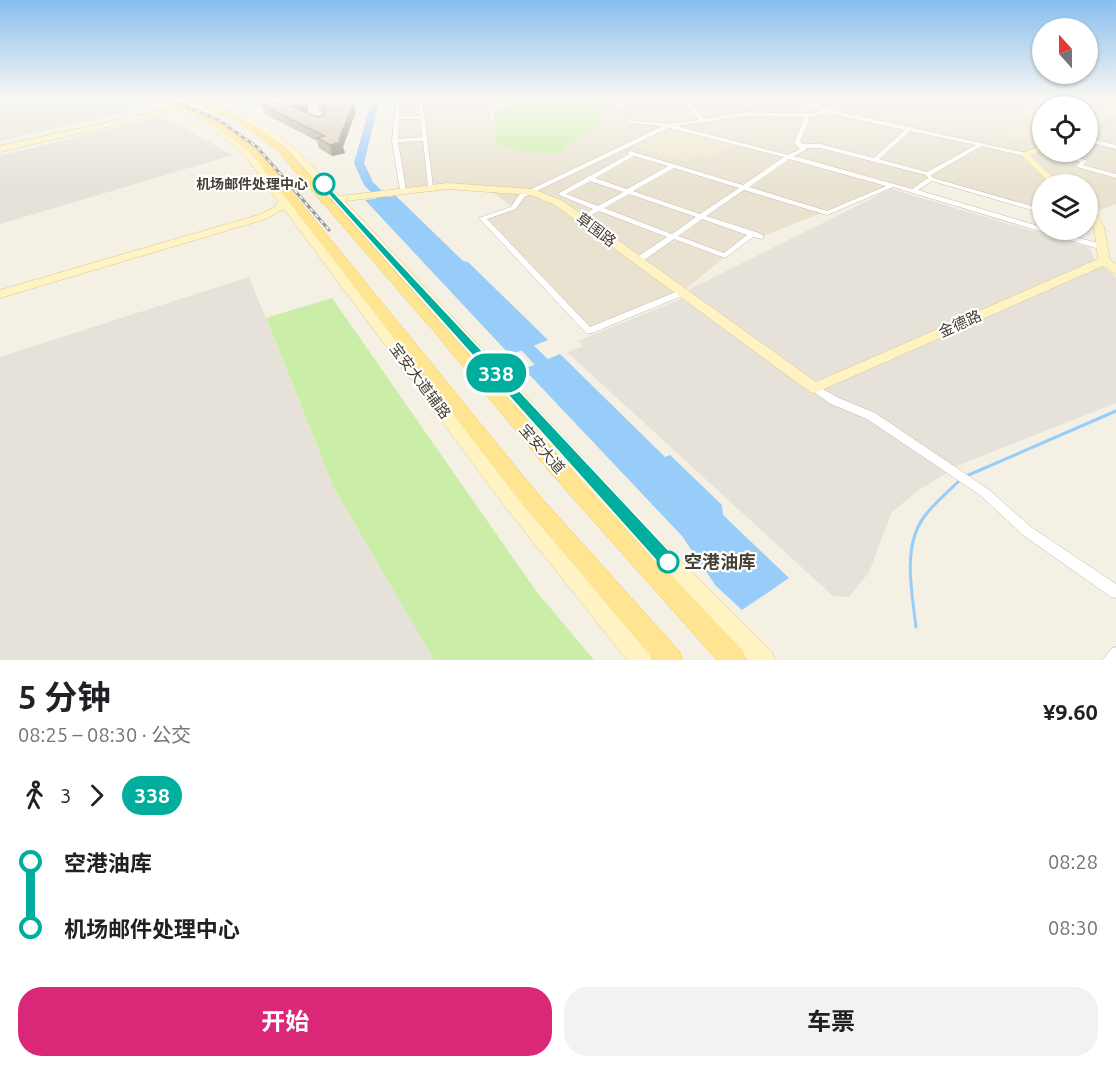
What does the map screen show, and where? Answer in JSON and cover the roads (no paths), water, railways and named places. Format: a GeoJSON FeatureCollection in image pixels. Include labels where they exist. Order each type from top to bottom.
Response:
{"type":"FeatureCollection","features":[{"type":"Feature","properties":{"kind":"main road"},"geometry":{"type":"LineString","coordinates":[[0,148],[80,129]]}},
{"type":"Feature","properties":{"kind":"main road","name":"宝安大道辅路"},"geometry":{"type":"LineString","coordinates":[[219,129],[239,146],[296,217],[512,503],[641,660]]}},
{"type":"Feature","properties":{"kind":"main road","name":"宝安大道"},"geometry":{"type":"LineString","coordinates":[[227,129],[258,156],[530,499],[670,660]]}},
{"type":"Feature","properties":{"kind":"main road","name":"宝安大道"},"geometry":{"type":"LineString","coordinates":[[256,129],[280,148],[586,499],[734,660]]}},
{"type":"Feature","properties":{"kind":"main road"},"geometry":{"type":"LineString","coordinates":[[265,129],[276,135],[338,199],[644,537],[764,660]]}},
{"type":"Feature","properties":{"kind":"main road"},"geometry":{"type":"LineString","coordinates":[[1032,151],[1024,154],[1045,174]]}},
{"type":"Feature","properties":{"kind":"main road","name":"草围路"},"geometry":{"type":"LineString","coordinates":[[338,199],[431,186],[533,192],[560,203],[681,293],[816,388]]}},
{"type":"Feature","properties":{"kind":"main road"},"geometry":{"type":"LineString","coordinates":[[0,296],[262,217],[279,209],[283,201]]}},
{"type":"Feature","properties":{"kind":"main road"},"geometry":{"type":"LineString","coordinates":[[262,217],[283,215],[296,217]]}},
{"type":"Feature","properties":{"kind":"main road"},"geometry":{"type":"LineString","coordinates":[[1099,227],[1103,254],[1116,270]]}},
{"type":"Feature","properties":{"kind":"main road"},"geometry":{"type":"LineString","coordinates":[[372,237],[392,276]]}},
{"type":"Feature","properties":{"kind":"main road","name":"金德路"},"geometry":{"type":"LineString","coordinates":[[816,388],[1103,254]]}},
{"type":"Feature","properties":{"kind":"main road"},"geometry":{"type":"LineString","coordinates":[[399,354],[433,377]]}},
{"type":"Feature","properties":{"kind":"street"},"geometry":{"type":"LineString","coordinates":[[396,129],[398,191]]}},
{"type":"Feature","properties":{"kind":"street"},"geometry":{"type":"LineString","coordinates":[[423,129],[431,186]]}},
{"type":"Feature","properties":{"kind":"street"},"geometry":{"type":"LineString","coordinates":[[662,129],[521,196],[514,208],[482,218],[589,331],[681,293]]}},
{"type":"Feature","properties":{"kind":"street"},"geometry":{"type":"LineString","coordinates":[[679,129],[914,190],[1032,226]]}},
{"type":"Feature","properties":{"kind":"street"},"geometry":{"type":"LineString","coordinates":[[803,129],[797,142],[802,146],[820,146],[875,160],[1032,208]]}},
{"type":"Feature","properties":{"kind":"street"},"geometry":{"type":"LineString","coordinates":[[875,160],[909,129]]}},
{"type":"Feature","properties":{"kind":"street"},"geometry":{"type":"LineString","coordinates":[[913,129],[980,146],[1024,154]]}},
{"type":"Feature","properties":{"kind":"street"},"geometry":{"type":"LineString","coordinates":[[395,141],[424,139]]}},
{"type":"Feature","properties":{"kind":"street"},"geometry":{"type":"LineString","coordinates":[[1098,142],[1116,147]]}},
{"type":"Feature","properties":{"kind":"street"},"geometry":{"type":"LineString","coordinates":[[637,261],[788,157],[800,153],[804,149],[802,146]]}},
{"type":"Feature","properties":{"kind":"street"},"geometry":{"type":"LineString","coordinates":[[914,190],[929,177],[980,146]]}},
{"type":"Feature","properties":{"kind":"street"},"geometry":{"type":"LineString","coordinates":[[619,150],[827,213],[893,185]]}},
{"type":"Feature","properties":{"kind":"street"},"geometry":{"type":"LineString","coordinates":[[591,179],[757,236],[725,256],[561,194],[634,154]]}},
{"type":"Feature","properties":{"kind":"street"},"geometry":{"type":"LineString","coordinates":[[1083,162],[1079,166],[1116,176]]}},
{"type":"Feature","properties":{"kind":"street"},"geometry":{"type":"LineString","coordinates":[[589,214],[673,166]]}},
{"type":"Feature","properties":{"kind":"street"},"geometry":{"type":"LineString","coordinates":[[1069,240],[1103,254]]}},
{"type":"Feature","properties":{"kind":"street"},"geometry":{"type":"LineString","coordinates":[[816,388],[835,401],[871,416],[984,492],[1027,531],[1116,592]]}},
{"type":"Feature","properties":{"kind":"street"},"geometry":{"type":"LineString","coordinates":[[1111,660],[1116,654]]}},
{"type":"Feature","properties":{"kind":"water"},"geometry":{"type":"Polygon","coordinates":[[[396,196],[548,340],[510,355],[365,200],[396,196]]]}},
{"type":"Feature","properties":{"kind":"water"},"geometry":{"type":"Polygon","coordinates":[[[560,354],[665,457],[670,455],[722,505],[723,515],[789,578],[742,610],[716,586],[682,536],[524,369],[560,354]]]}},
{"type":"Feature","properties":{"kind":"waterway"},"geometry":{"type":"LineString","coordinates":[[368,129],[359,163],[368,183],[397,213]]}},
{"type":"Feature","properties":{"kind":"waterway"},"geometry":{"type":"LineString","coordinates":[[514,334],[556,377]]}},
{"type":"Feature","properties":{"kind":"waterway"},"geometry":{"type":"LineString","coordinates":[[964,477],[1116,411]]}},
{"type":"Feature","properties":{"kind":"waterway"},"geometry":{"type":"LineString","coordinates":[[916,627],[910,570],[913,542],[924,517],[960,480]]}},
{"type":"Feature","properties":{"kind":"railway"},"geometry":{"type":"LineString","coordinates":[[231,129],[257,147],[329,230]]}},
{"type":"Feature","properties":{"kind":"place","name":"机场邮件处理中心"},"geometry":{"type":"Point","coordinates":[324,184]}},
{"type":"Feature","properties":{"kind":"place","name":"空港油库"},"geometry":{"type":"Point","coordinates":[668,562]}}]}
